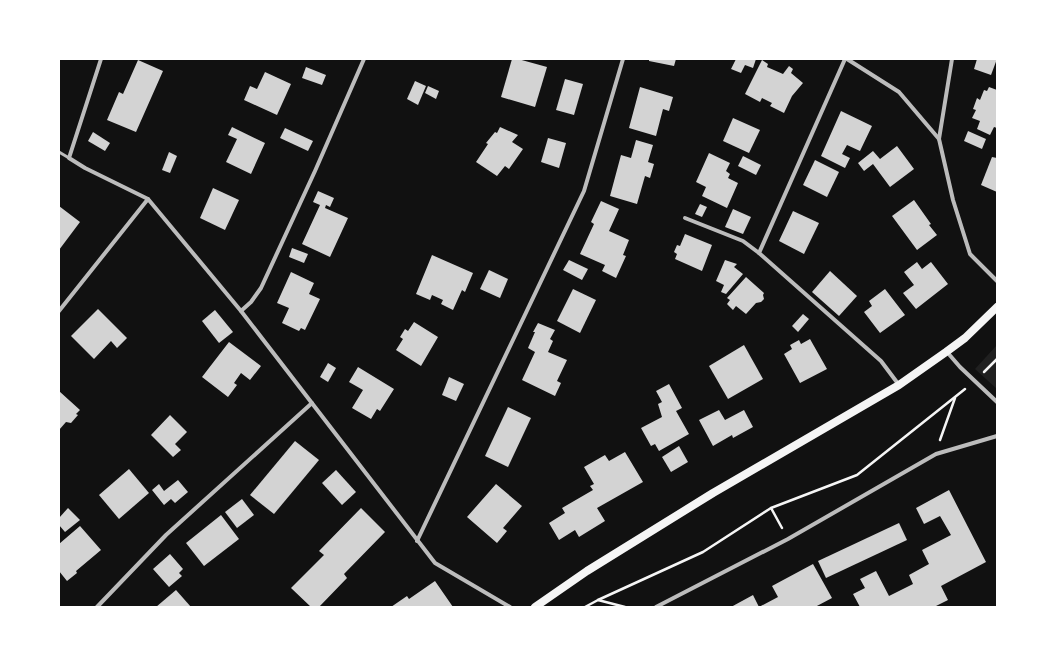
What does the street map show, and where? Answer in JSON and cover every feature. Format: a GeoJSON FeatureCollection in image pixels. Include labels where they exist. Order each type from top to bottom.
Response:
{"type":"FeatureCollection","features":[{"type":"Feature","properties":{"kind":"main road"},"geometry":{"type":"LineString","coordinates":[[535,607],[587,571],[713,493],[899,385],[965,338],[997,306]]}},
{"type":"Feature","properties":{"kind":"street"},"geometry":{"type":"LineString","coordinates":[[101,59],[69,158],[84,168],[148,198],[240,311],[435,563],[510,607]]}},
{"type":"Feature","properties":{"kind":"street"},"geometry":{"type":"LineString","coordinates":[[240,311],[251,302],[261,288],[315,171],[364,59]]}},
{"type":"Feature","properties":{"kind":"street"},"geometry":{"type":"LineString","coordinates":[[417,540],[584,191],[623,59]]}},
{"type":"Feature","properties":{"kind":"street"},"geometry":{"type":"LineString","coordinates":[[759,253],[846,59],[899,92],[939,139]]}},
{"type":"Feature","properties":{"kind":"street"},"geometry":{"type":"LineString","coordinates":[[952,59],[939,139],[953,200],[970,254],[997,281]]}},
{"type":"Feature","properties":{"kind":"street"},"geometry":{"type":"LineString","coordinates":[[59,311],[148,198]]}},
{"type":"Feature","properties":{"kind":"street"},"geometry":{"type":"LineString","coordinates":[[685,218],[743,241],[759,253],[881,361],[899,385]]}},
{"type":"Feature","properties":{"kind":"street"},"geometry":{"type":"LineString","coordinates":[[947,352],[997,402]]}},
{"type":"Feature","properties":{"kind":"street"},"geometry":{"type":"LineString","coordinates":[[97,607],[166,536],[312,403]]}},
{"type":"Feature","properties":{"kind":"street"},"geometry":{"type":"LineString","coordinates":[[656,607],[788,539],[936,454],[997,436]]}},
{"type":"Feature","properties":{"kind":"lane"},"geometry":{"type":"LineString","coordinates":[[59,152],[69,158]]}},
{"type":"Feature","properties":{"kind":"path"},"geometry":{"type":"LineString","coordinates":[[585,607],[703,552],[771,508],[857,475],[975,381],[997,359]]}},
{"type":"Feature","properties":{"kind":"path"},"geometry":{"type":"LineString","coordinates":[[936,454],[956,396]]}},
{"type":"Feature","properties":{"kind":"path"},"geometry":{"type":"LineString","coordinates":[[771,508],[788,539]]}},
{"type":"Feature","properties":{"kind":"path"},"geometry":{"type":"LineString","coordinates":[[598,600],[625,607]]}},
{"type":"Feature","properties":{"kind":"shaded area"},"geometry":{"type":"Polygon","coordinates":[[[997,345],[997,389],[975,369],[997,345]]]}},
{"type":"Feature","properties":{"kind":"building"},"geometry":{"type":"Polygon","coordinates":[[[512,59],[518,59],[547,67],[535,107],[501,97],[512,59]]]}},
{"type":"Feature","properties":{"kind":"building"},"geometry":{"type":"Polygon","coordinates":[[[649,59],[676,59],[674,66],[649,61],[649,59]]]}},
{"type":"Feature","properties":{"kind":"building"},"geometry":{"type":"Polygon","coordinates":[[[736,59],[756,59],[753,68],[745,65],[741,73],[731,69],[736,59]]]}},
{"type":"Feature","properties":{"kind":"building"},"geometry":{"type":"Polygon","coordinates":[[[977,59],[997,59],[991,75],[974,69],[977,59]]]}},
{"type":"Feature","properties":{"kind":"building"},"geometry":{"type":"Polygon","coordinates":[[[138,60],[163,71],[136,132],[107,120],[119,92],[123,94],[138,60]]]}},
{"type":"Feature","properties":{"kind":"building"},"geometry":{"type":"Polygon","coordinates":[[[762,60],[768,64],[767,67],[783,74],[789,66],[793,69],[791,73],[803,83],[792,96],[784,113],[770,106],[772,103],[762,98],[760,102],[745,94],[762,60]]]}},
{"type":"Feature","properties":{"kind":"building"},"geometry":{"type":"Polygon","coordinates":[[[306,67],[326,75],[322,85],[302,78],[306,67]]]}},
{"type":"Feature","properties":{"kind":"building"},"geometry":{"type":"Polygon","coordinates":[[[265,72],[291,84],[277,115],[244,100],[250,86],[257,89],[265,72]]]}},
{"type":"Feature","properties":{"kind":"building"},"geometry":{"type":"Polygon","coordinates":[[[565,79],[583,84],[574,115],[556,110],[565,79]]]}},
{"type":"Feature","properties":{"kind":"building"},"geometry":{"type":"Polygon","coordinates":[[[415,81],[426,86],[418,105],[407,99],[415,81]]]}},
{"type":"Feature","properties":{"kind":"building"},"geometry":{"type":"Polygon","coordinates":[[[428,86],[439,91],[436,99],[425,93],[428,86]]]}},
{"type":"Feature","properties":{"kind":"building"},"geometry":{"type":"Polygon","coordinates":[[[640,87],[673,97],[669,111],[663,109],[656,136],[629,128],[640,87]]]}},
{"type":"Feature","properties":{"kind":"building"},"geometry":{"type":"Polygon","coordinates":[[[989,87],[997,90],[997,128],[994,127],[990,135],[977,129],[980,121],[972,118],[976,110],[973,109],[977,98],[980,100],[984,90],[987,91],[989,87]]]}},
{"type":"Feature","properties":{"kind":"building"},"geometry":{"type":"Polygon","coordinates":[[[841,111],[872,126],[860,151],[847,145],[842,154],[850,158],[845,168],[821,156],[841,111]]]}},
{"type":"Feature","properties":{"kind":"building"},"geometry":{"type":"Polygon","coordinates":[[[733,118],[760,130],[749,153],[723,141],[733,118]]]}},
{"type":"Feature","properties":{"kind":"building"},"geometry":{"type":"Polygon","coordinates":[[[232,127],[265,143],[251,174],[226,162],[237,139],[228,135],[232,127]]]}},
{"type":"Feature","properties":{"kind":"building"},"geometry":{"type":"Polygon","coordinates":[[[500,127],[518,135],[512,142],[523,149],[509,169],[505,166],[497,176],[476,162],[488,144],[486,143],[495,132],[497,133],[500,127]]]}},
{"type":"Feature","properties":{"kind":"building"},"geometry":{"type":"Polygon","coordinates":[[[285,128],[313,141],[308,151],[280,138],[285,128]]]}},
{"type":"Feature","properties":{"kind":"building"},"geometry":{"type":"Polygon","coordinates":[[[968,131],[986,139],[982,149],[964,141],[968,131]]]}},
{"type":"Feature","properties":{"kind":"building"},"geometry":{"type":"Polygon","coordinates":[[[93,132],[110,143],[105,151],[88,141],[93,132]]]}},
{"type":"Feature","properties":{"kind":"building"},"geometry":{"type":"Polygon","coordinates":[[[548,138],[566,143],[559,168],[541,162],[548,138]]]}},
{"type":"Feature","properties":{"kind":"building"},"geometry":{"type":"Polygon","coordinates":[[[636,140],[653,145],[648,162],[654,164],[650,178],[645,176],[637,204],[610,196],[621,155],[631,158],[636,140]]]}},
{"type":"Feature","properties":{"kind":"building"},"geometry":{"type":"Polygon","coordinates":[[[897,146],[914,169],[890,187],[873,164],[864,171],[858,163],[873,151],[880,159],[897,146]]]}},
{"type":"Feature","properties":{"kind":"building"},"geometry":{"type":"Polygon","coordinates":[[[169,152],[177,156],[170,173],[162,170],[169,152]]]}},
{"type":"Feature","properties":{"kind":"building"},"geometry":{"type":"Polygon","coordinates":[[[709,153],[730,163],[726,171],[730,174],[728,178],[738,183],[727,208],[702,196],[706,187],[696,182],[709,153]]]}},
{"type":"Feature","properties":{"kind":"building"},"geometry":{"type":"Polygon","coordinates":[[[743,156],[761,165],[756,175],[738,166],[743,156]]]}},
{"type":"Feature","properties":{"kind":"building"},"geometry":{"type":"Polygon","coordinates":[[[992,157],[997,158],[997,192],[981,185],[992,157]]]}},
{"type":"Feature","properties":{"kind":"building"},"geometry":{"type":"Polygon","coordinates":[[[815,160],[839,172],[827,197],[803,185],[815,160]]]}},
{"type":"Feature","properties":{"kind":"building"},"geometry":{"type":"Polygon","coordinates":[[[213,188],[239,200],[225,230],[200,218],[213,188]]]}},
{"type":"Feature","properties":{"kind":"building"},"geometry":{"type":"Polygon","coordinates":[[[318,191],[334,198],[330,207],[326,205],[325,208],[348,218],[330,257],[302,244],[320,205],[313,202],[318,191]]]}},
{"type":"Feature","properties":{"kind":"building"},"geometry":{"type":"Polygon","coordinates":[[[914,200],[937,235],[917,250],[892,216],[914,200]]]}},
{"type":"Feature","properties":{"kind":"building"},"geometry":{"type":"Polygon","coordinates":[[[601,201],[619,209],[609,231],[629,240],[623,255],[626,256],[616,278],[602,271],[605,265],[580,254],[594,224],[591,222],[601,201]]]}},
{"type":"Feature","properties":{"kind":"building"},"geometry":{"type":"Polygon","coordinates":[[[700,204],[707,207],[702,217],[695,214],[700,204]]]}},
{"type":"Feature","properties":{"kind":"building"},"geometry":{"type":"Polygon","coordinates":[[[59,206],[80,222],[59,250],[59,206]]]}},
{"type":"Feature","properties":{"kind":"building"},"geometry":{"type":"Polygon","coordinates":[[[733,209],[751,217],[743,234],[725,227],[733,209]]]}},
{"type":"Feature","properties":{"kind":"building"},"geometry":{"type":"Polygon","coordinates":[[[793,211],[819,223],[804,254],[779,241],[793,211]]]}},
{"type":"Feature","properties":{"kind":"building"},"geometry":{"type":"Polygon","coordinates":[[[685,234],[712,245],[702,271],[675,259],[677,254],[674,252],[677,245],[680,246],[685,234]]]}},
{"type":"Feature","properties":{"kind":"building"},"geometry":{"type":"Polygon","coordinates":[[[292,248],[308,254],[304,263],[289,257],[292,248]]]}},
{"type":"Feature","properties":{"kind":"building"},"geometry":{"type":"Polygon","coordinates":[[[432,255],[473,273],[465,292],[462,290],[453,310],[441,304],[443,300],[432,295],[430,300],[416,294],[432,255]]]}},
{"type":"Feature","properties":{"kind":"building"},"geometry":{"type":"Polygon","coordinates":[[[569,260],[588,269],[582,280],[563,270],[569,260]]]}},
{"type":"Feature","properties":{"kind":"building"},"geometry":{"type":"Polygon","coordinates":[[[725,260],[737,264],[734,267],[743,274],[726,294],[721,292],[724,285],[716,281],[725,260]]]}},
{"type":"Feature","properties":{"kind":"building"},"geometry":{"type":"Polygon","coordinates":[[[917,262],[922,269],[931,262],[948,284],[916,309],[903,293],[914,285],[904,272],[917,262]]]}},
{"type":"Feature","properties":{"kind":"building"},"geometry":{"type":"Polygon","coordinates":[[[489,270],[508,279],[500,298],[480,289],[489,270]]]}},
{"type":"Feature","properties":{"kind":"building"},"geometry":{"type":"Polygon","coordinates":[[[830,271],[857,296],[839,316],[812,292],[830,271]]]}},
{"type":"Feature","properties":{"kind":"building"},"geometry":{"type":"Polygon","coordinates":[[[291,272],[314,283],[309,294],[320,299],[305,330],[301,328],[299,331],[282,323],[289,308],[277,303],[291,272]]]}},
{"type":"Feature","properties":{"kind":"building"},"geometry":{"type":"Polygon","coordinates":[[[746,277],[764,293],[764,299],[761,302],[756,303],[746,314],[736,306],[733,310],[727,304],[730,300],[727,298],[746,277]]]}},
{"type":"Feature","properties":{"kind":"building"},"geometry":{"type":"Polygon","coordinates":[[[573,289],[596,300],[580,333],[557,321],[573,289]]]}},
{"type":"Feature","properties":{"kind":"building"},"geometry":{"type":"Polygon","coordinates":[[[885,289],[905,315],[880,333],[864,312],[872,306],[869,301],[885,289]]]}},
{"type":"Feature","properties":{"kind":"building"},"geometry":{"type":"Polygon","coordinates":[[[98,309],[127,338],[117,348],[111,341],[94,359],[71,336],[98,309]]]}},
{"type":"Feature","properties":{"kind":"building"},"geometry":{"type":"Polygon","coordinates":[[[215,310],[233,332],[219,343],[202,321],[215,310]]]}},
{"type":"Feature","properties":{"kind":"building"},"geometry":{"type":"Polygon","coordinates":[[[803,314],[809,319],[798,332],[792,326],[803,314]]]}},
{"type":"Feature","properties":{"kind":"building"},"geometry":{"type":"Polygon","coordinates":[[[414,322],[438,337],[421,366],[396,350],[403,339],[400,337],[405,329],[408,331],[414,322]]]}},
{"type":"Feature","properties":{"kind":"building"},"geometry":{"type":"Polygon","coordinates":[[[538,323],[555,330],[550,339],[553,341],[548,352],[567,360],[557,381],[561,383],[555,396],[522,380],[535,352],[528,348],[535,332],[533,332],[538,323]]]}},
{"type":"Feature","properties":{"kind":"building"},"geometry":{"type":"Polygon","coordinates":[[[810,339],[827,369],[800,383],[784,354],[792,349],[790,345],[799,340],[801,344],[810,339]]]}},
{"type":"Feature","properties":{"kind":"building"},"geometry":{"type":"Polygon","coordinates":[[[229,342],[261,366],[250,380],[241,373],[234,383],[237,385],[228,397],[202,377],[229,342]]]}},
{"type":"Feature","properties":{"kind":"building"},"geometry":{"type":"Polygon","coordinates":[[[744,345],[763,379],[728,399],[709,366],[744,345]]]}},
{"type":"Feature","properties":{"kind":"building"},"geometry":{"type":"Polygon","coordinates":[[[328,363],[336,368],[328,382],[320,377],[328,363]]]}},
{"type":"Feature","properties":{"kind":"building"},"geometry":{"type":"Polygon","coordinates":[[[358,367],[394,389],[380,411],[377,409],[371,419],[352,408],[363,390],[349,382],[358,367]]]}},
{"type":"Feature","properties":{"kind":"building"},"geometry":{"type":"Polygon","coordinates":[[[449,377],[464,384],[456,401],[442,395],[449,377]]]}},
{"type":"Feature","properties":{"kind":"building"},"geometry":{"type":"Polygon","coordinates":[[[669,384],[682,408],[676,411],[689,434],[659,451],[655,444],[651,446],[641,428],[662,417],[658,404],[662,402],[656,391],[669,384]]]}},
{"type":"Feature","properties":{"kind":"building"},"geometry":{"type":"Polygon","coordinates":[[[59,391],[80,410],[76,414],[78,415],[71,423],[66,422],[59,430],[59,391]]]}},
{"type":"Feature","properties":{"kind":"building"},"geometry":{"type":"Polygon","coordinates":[[[508,407],[531,418],[508,467],[485,456],[508,407]]]}},
{"type":"Feature","properties":{"kind":"building"},"geometry":{"type":"Polygon","coordinates":[[[719,410],[725,420],[744,410],[753,427],[733,438],[732,435],[713,446],[699,420],[719,410]]]}},
{"type":"Feature","properties":{"kind":"building"},"geometry":{"type":"Polygon","coordinates":[[[170,415],[187,432],[175,444],[181,450],[173,457],[151,435],[170,415]]]}},
{"type":"Feature","properties":{"kind":"building"},"geometry":{"type":"Polygon","coordinates":[[[295,441],[319,460],[274,514],[250,495],[295,441]]]}},
{"type":"Feature","properties":{"kind":"building"},"geometry":{"type":"Polygon","coordinates":[[[679,446],[688,462],[671,472],[662,457],[679,446]]]}},
{"type":"Feature","properties":{"kind":"building"},"geometry":{"type":"Polygon","coordinates":[[[625,452],[643,482],[597,508],[605,521],[579,537],[575,530],[559,540],[549,523],[565,513],[562,508],[593,490],[590,486],[594,484],[584,467],[605,455],[609,461],[625,452]]]}},
{"type":"Feature","properties":{"kind":"building"},"geometry":{"type":"Polygon","coordinates":[[[129,469],[149,493],[119,519],[99,495],[129,469]]]}},
{"type":"Feature","properties":{"kind":"building"},"geometry":{"type":"Polygon","coordinates":[[[336,470],[356,492],[342,505],[322,483],[336,470]]]}},
{"type":"Feature","properties":{"kind":"building"},"geometry":{"type":"Polygon","coordinates":[[[178,480],[188,492],[175,503],[171,499],[164,505],[152,490],[159,484],[164,491],[178,480]]]}},
{"type":"Feature","properties":{"kind":"building"},"geometry":{"type":"Polygon","coordinates":[[[496,484],[522,506],[503,528],[507,531],[497,543],[467,517],[496,484]]]}},
{"type":"Feature","properties":{"kind":"building"},"geometry":{"type":"Polygon","coordinates":[[[949,490],[986,562],[941,586],[948,600],[934,607],[860,607],[853,594],[865,588],[860,579],[876,571],[889,596],[913,584],[909,575],[929,564],[922,550],[951,535],[940,516],[924,524],[916,508],[949,490]]]}},
{"type":"Feature","properties":{"kind":"building"},"geometry":{"type":"Polygon","coordinates":[[[242,499],[254,515],[237,528],[225,512],[242,499]]]}},
{"type":"Feature","properties":{"kind":"building"},"geometry":{"type":"Polygon","coordinates":[[[68,508],[80,520],[65,532],[59,525],[59,518],[68,508]]]}},
{"type":"Feature","properties":{"kind":"building"},"geometry":{"type":"Polygon","coordinates":[[[361,508],[385,532],[344,574],[347,578],[319,607],[311,607],[291,588],[324,555],[319,551],[361,508]]]}},
{"type":"Feature","properties":{"kind":"building"},"geometry":{"type":"Polygon","coordinates":[[[221,515],[239,539],[204,566],[186,543],[221,515]]]}},
{"type":"Feature","properties":{"kind":"building"},"geometry":{"type":"Polygon","coordinates":[[[899,523],[907,540],[826,578],[818,561],[899,523]]]}},
{"type":"Feature","properties":{"kind":"building"},"geometry":{"type":"Polygon","coordinates":[[[80,526],[101,550],[76,571],[77,573],[67,581],[59,571],[59,544],[80,526]]]}},
{"type":"Feature","properties":{"kind":"building"},"geometry":{"type":"Polygon","coordinates":[[[170,554],[183,569],[179,573],[182,576],[169,587],[153,569],[170,554]]]}},
{"type":"Feature","properties":{"kind":"building"},"geometry":{"type":"Polygon","coordinates":[[[813,564],[832,598],[815,607],[759,607],[778,597],[772,586],[813,564]]]}},
{"type":"Feature","properties":{"kind":"building"},"geometry":{"type":"Polygon","coordinates":[[[435,581],[453,607],[391,607],[407,596],[409,599],[435,581]]]}},
{"type":"Feature","properties":{"kind":"building"},"geometry":{"type":"Polygon","coordinates":[[[176,590],[191,607],[156,607],[176,590]]]}},
{"type":"Feature","properties":{"kind":"building"},"geometry":{"type":"Polygon","coordinates":[[[753,595],[759,607],[731,607],[753,595]]]}}]}
